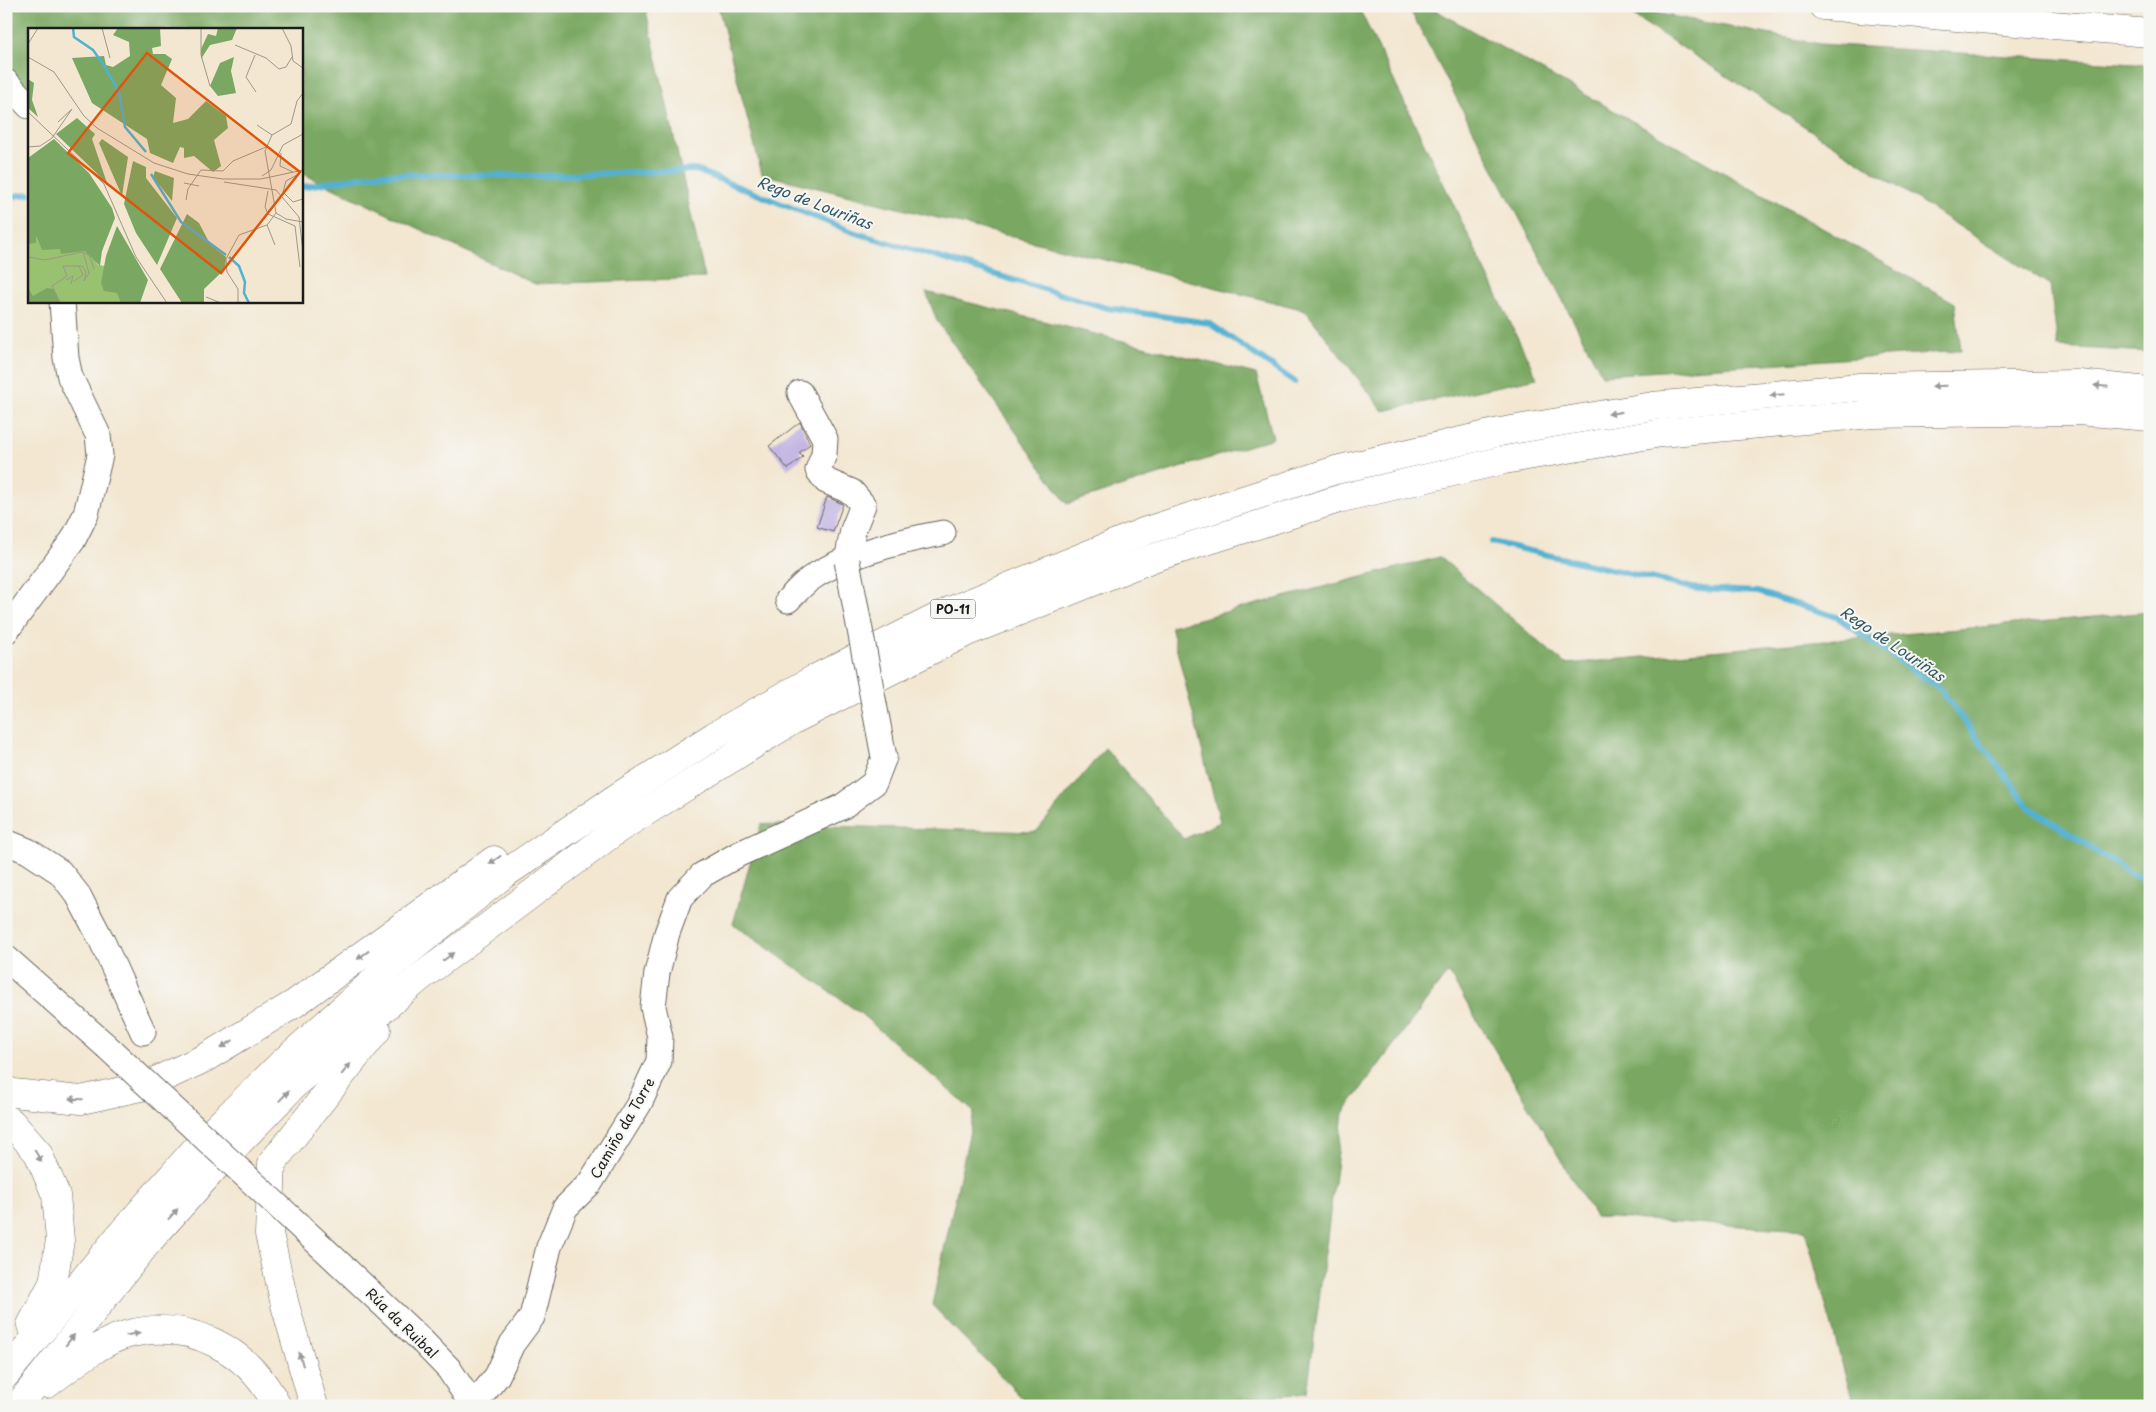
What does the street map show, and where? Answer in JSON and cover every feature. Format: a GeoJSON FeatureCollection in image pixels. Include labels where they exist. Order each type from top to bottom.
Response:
{"type":"FeatureCollection","features":[{"type":"Feature","properties":{"kind":"highway"},"geometry":{"type":"LineString","coordinates":[[1823,6],[2150,33]]}},
{"type":"Feature","properties":{"kind":"highway","name":"PO-11"},"geometry":{"type":"LineString","coordinates":[[6,1374],[121,1234],[200,1144],[279,1066],[395,962],[503,875],[616,798],[714,736],[816,678],[952,610],[1146,531],[1336,470],[1500,432],[1653,406],[1860,387],[2079,384],[2150,390]]}},
{"type":"Feature","properties":{"kind":"highway","name":"PO-11"},"geometry":{"type":"LineString","coordinates":[[18,1406],[148,1242],[218,1164],[294,1085],[418,979],[618,830],[793,720],[967,632],[1153,558],[1342,498],[1504,460],[1661,432],[1873,414],[2078,411],[2150,417]]}},
{"type":"Feature","properties":{"kind":"highway"},"geometry":{"type":"LineString","coordinates":[[6,1090],[13,1093],[81,1100],[144,1086],[205,1058],[294,1004],[504,853],[616,798]]}},
{"type":"Feature","properties":{"kind":"highway"},"geometry":{"type":"LineString","coordinates":[[314,1406],[285,1305],[269,1234],[272,1162],[418,979]]}},
{"type":"Feature","properties":{"kind":"highway"},"geometry":{"type":"LineString","coordinates":[[6,1119],[12,1122],[38,1153],[56,1195],[60,1240],[53,1284],[33,1323],[6,1363]]}},
{"type":"Feature","properties":{"kind":"highway"},"geometry":{"type":"LineString","coordinates":[[18,1406],[91,1352],[123,1336],[155,1329],[185,1332],[215,1342],[245,1362],[269,1389],[277,1406]]}},
{"type":"Feature","properties":{"kind":"street"},"geometry":{"type":"LineString","coordinates":[[6,82],[28,105]]}},
{"type":"Feature","properties":{"kind":"street"},"geometry":{"type":"LineString","coordinates":[[6,632],[73,540],[86,514],[100,455],[98,435],[70,376],[66,358],[62,302]]}},
{"type":"Feature","properties":{"kind":"street"},"geometry":{"type":"LineString","coordinates":[[800,393],[825,439],[824,454],[818,470],[826,481],[852,492],[863,505],[853,530],[847,560]]}},
{"type":"Feature","properties":{"kind":"street"},"geometry":{"type":"LineString","coordinates":[[788,600],[809,579],[847,560],[918,537],[943,533]]}},
{"type":"Feature","properties":{"kind":"street","name":"Camiño da Torre"},"geometry":{"type":"LineString","coordinates":[[473,1406],[497,1376],[512,1344],[532,1317],[549,1247],[565,1208],[590,1183],[639,1104],[658,1061],[660,1037],[652,1007],[667,933],[680,898],[702,875],[739,854],[842,807],[874,783],[884,757],[847,560]]}},
{"type":"Feature","properties":{"kind":"street"},"geometry":{"type":"LineString","coordinates":[[6,842],[28,851],[60,872],[78,895],[102,941],[143,1032]]}},
{"type":"Feature","properties":{"kind":"street","name":"Rúa da Ruibal"},"geometry":{"type":"LineString","coordinates":[[6,958],[105,1045],[322,1246],[449,1369],[473,1406]]}},
{"type":"Feature","properties":{"kind":"green space"},"geometry":{"type":"Polygon","coordinates":[[[6,6],[645,6],[705,278],[535,284],[302,173],[302,28],[28,28],[28,91],[6,74],[6,6]]]}},
{"type":"Feature","properties":{"kind":"green space"},"geometry":{"type":"Polygon","coordinates":[[[718,6],[1358,6],[1537,378],[1383,411],[1305,310],[762,174],[718,6]]]}},
{"type":"Feature","properties":{"kind":"green space"},"geometry":{"type":"Polygon","coordinates":[[[1408,6],[1428,6],[1955,303],[1961,351],[1602,375],[1408,6]]]}},
{"type":"Feature","properties":{"kind":"green space"},"geometry":{"type":"Polygon","coordinates":[[[1618,6],[1820,44],[2150,65],[2150,352],[2058,347],[2050,285],[1618,6]]]}},
{"type":"Feature","properties":{"kind":"green space"},"geometry":{"type":"Polygon","coordinates":[[[926,292],[1256,374],[1273,438],[1067,504],[937,321],[926,292]]]}},
{"type":"Feature","properties":{"kind":"green space"},"geometry":{"type":"Polygon","coordinates":[[[1440,557],[1565,664],[2150,612],[2150,1406],[1854,1406],[1805,1230],[1595,1217],[1448,972],[1343,1113],[1307,1393],[1167,1406],[1028,1404],[932,1305],[974,1112],[860,1013],[733,924],[761,824],[1036,832],[1105,748],[1184,839],[1220,822],[1171,626],[1440,557]]]}},
{"type":"Feature","properties":{"kind":"building"},"geometry":{"type":"Polygon","coordinates":[[[800,422],[810,444],[799,453],[803,457],[788,469],[769,446],[800,422]]]}},
{"type":"Feature","properties":{"kind":"building"},"geometry":{"type":"Polygon","coordinates":[[[827,497],[843,504],[833,532],[817,527],[827,497]]]}},
{"type":"Feature","properties":{"kind":"waterway","name":"Rego de Louriñas"},"geometry":{"type":"LineString","coordinates":[[302,187],[379,174],[539,176],[696,170],[853,232],[1107,308],[1209,323],[1295,382]]}},
{"type":"Feature","properties":{"kind":"waterway","name":"Rego de Louriñas"},"geometry":{"type":"LineString","coordinates":[[6,197],[28,194]]}},
{"type":"Feature","properties":{"kind":"waterway","name":"Rego de Louriñas"},"geometry":{"type":"LineString","coordinates":[[1491,542],[1697,589],[1758,592],[1837,617],[1940,689],[2029,807],[2133,875],[2150,881]]}}]}
